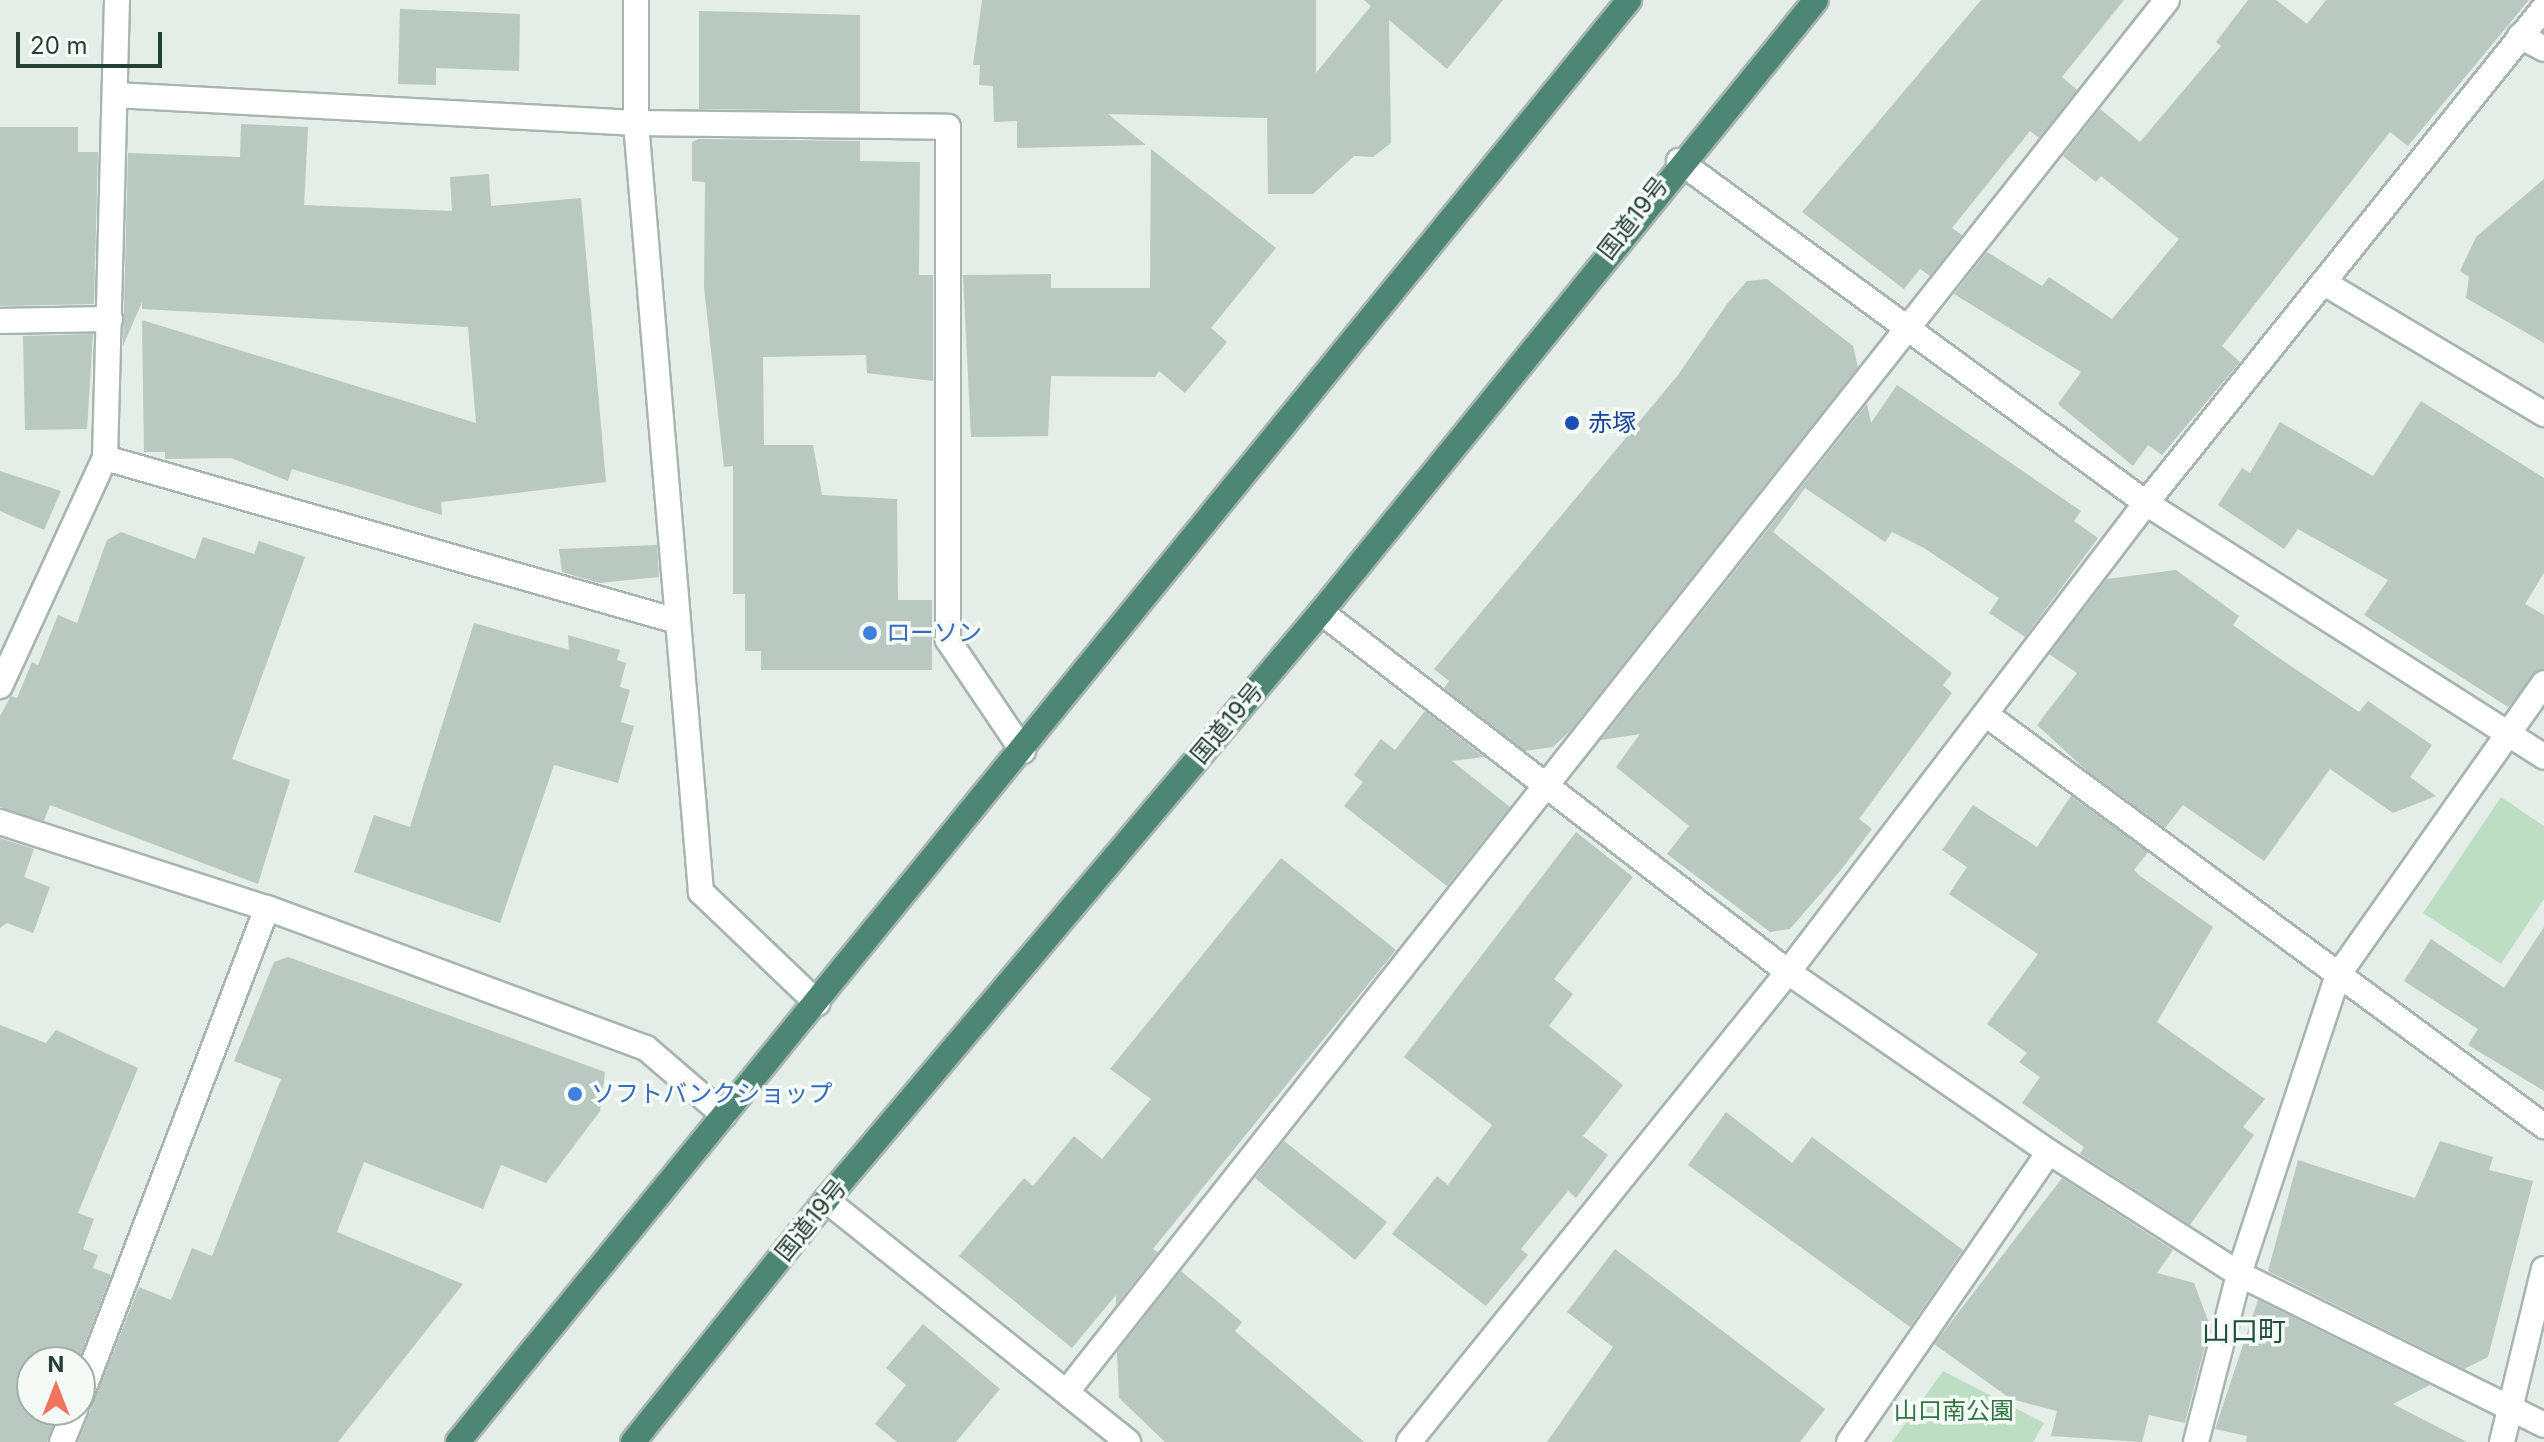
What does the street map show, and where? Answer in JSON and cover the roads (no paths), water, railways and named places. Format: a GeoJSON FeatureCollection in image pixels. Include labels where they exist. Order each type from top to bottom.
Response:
{"type":"FeatureCollection","features":[{"type":"Feature","properties":{"kind":"highway"},"geometry":{"type":"LineString","coordinates":[[458,1442],[1023,751],[1629,0]]}},
{"type":"Feature","properties":{"kind":"highway","name":"国道19号"},"geometry":{"type":"LineString","coordinates":[[633,1442],[826,1200],[1321,612],[1679,161],[1816,0]]}},
{"type":"Feature","properties":{"kind":"street"},"geometry":{"type":"LineString","coordinates":[[0,686],[105,458],[117,0]]}},
{"type":"Feature","properties":{"kind":"street"},"geometry":{"type":"LineString","coordinates":[[636,0],[636,123],[701,892],[817,1003]]}},
{"type":"Feature","properties":{"kind":"street"},"geometry":{"type":"LineString","coordinates":[[1068,1390],[1549,790],[2167,0]]}},
{"type":"Feature","properties":{"kind":"street"},"geometry":{"type":"LineString","coordinates":[[1409,1442],[1788,972],[1988,716],[2146,503],[2326,284],[2544,8]]}},
{"type":"Feature","properties":{"kind":"street"},"geometry":{"type":"LineString","coordinates":[[2520,36],[2544,49]]}},
{"type":"Feature","properties":{"kind":"street"},"geometry":{"type":"LineString","coordinates":[[115,95],[636,123],[948,127],[948,640],[1023,751]]}},
{"type":"Feature","properties":{"kind":"street"},"geometry":{"type":"LineString","coordinates":[[1679,161],[1906,333],[2146,503],[2544,757]]}},
{"type":"Feature","properties":{"kind":"street"},"geometry":{"type":"LineString","coordinates":[[2326,284],[2544,414]]}},
{"type":"Feature","properties":{"kind":"street"},"geometry":{"type":"LineString","coordinates":[[0,321],[110,319]]}},
{"type":"Feature","properties":{"kind":"street"},"geometry":{"type":"LineString","coordinates":[[105,458],[677,621]]}},
{"type":"Feature","properties":{"kind":"street"},"geometry":{"type":"LineString","coordinates":[[1321,612],[1788,972],[2049,1152],[2239,1274],[2544,1425]]}},
{"type":"Feature","properties":{"kind":"street"},"geometry":{"type":"LineString","coordinates":[[2196,1442],[2239,1274],[2338,975],[2544,683]]}},
{"type":"Feature","properties":{"kind":"street"},"geometry":{"type":"LineString","coordinates":[[1988,716],[2544,1126]]}},
{"type":"Feature","properties":{"kind":"street"},"geometry":{"type":"LineString","coordinates":[[0,822],[267,908],[646,1048],[724,1115]]}},
{"type":"Feature","properties":{"kind":"street"},"geometry":{"type":"LineString","coordinates":[[96,1356],[267,908]]}},
{"type":"Feature","properties":{"kind":"street"},"geometry":{"type":"LineString","coordinates":[[1849,1442],[2049,1152]]}},
{"type":"Feature","properties":{"kind":"street"},"geometry":{"type":"LineString","coordinates":[[826,1200],[1068,1390],[1128,1442]]}},
{"type":"Feature","properties":{"kind":"street"},"geometry":{"type":"LineString","coordinates":[[2502,1442],[2544,1269]]}},
{"type":"Feature","properties":{"kind":"place","name":"赤塚"},"geometry":{"type":"Point","coordinates":[1572,423]}},
{"type":"Feature","properties":{"kind":"place","name":"ローソン"},"geometry":{"type":"Point","coordinates":[870,633]}},
{"type":"Feature","properties":{"kind":"place","name":"ソフトバンクショップ"},"geometry":{"type":"Point","coordinates":[575,1094]}},
{"type":"Feature","properties":{"kind":"district","name":"山口町"},"geometry":{"type":"Point","coordinates":[2244,1331]}},
{"type":"Feature","properties":{"kind":"park label","name":"山口南公園"},"geometry":{"type":"Point","coordinates":[1954,1411]}}]}
